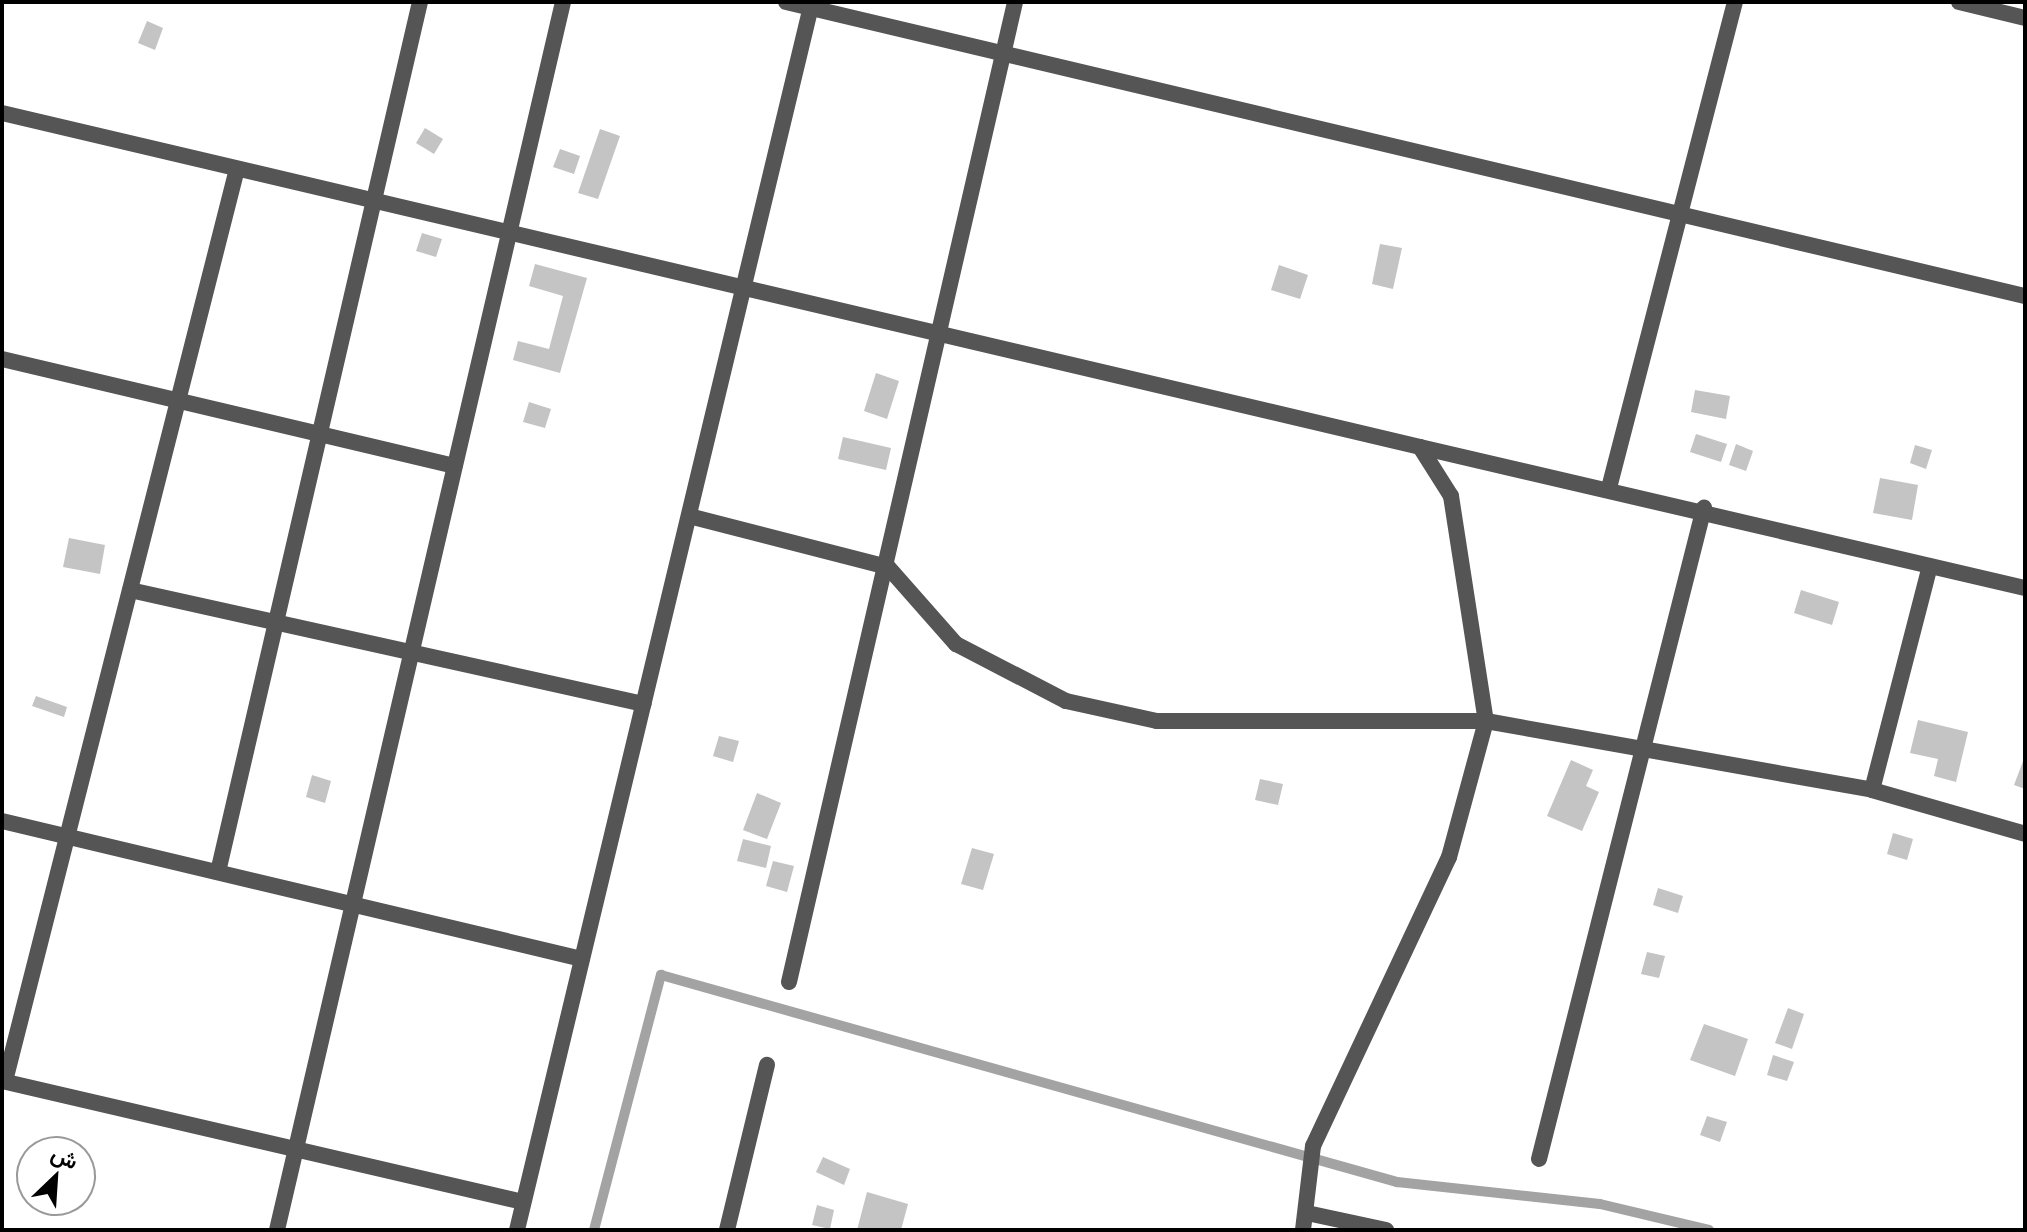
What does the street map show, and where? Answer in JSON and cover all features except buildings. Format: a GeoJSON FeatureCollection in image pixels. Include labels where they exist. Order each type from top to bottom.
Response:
{"type":"FeatureCollection","features":[{"type":"Feature","properties":{"kind":"street"},"geometry":{"type":"LineString","coordinates":[[218,872],[323,434],[420,2]]}},
{"type":"Feature","properties":{"kind":"street"},"geometry":{"type":"LineString","coordinates":[[277,1230],[563,2]]}},
{"type":"Feature","properties":{"kind":"street"},"geometry":{"type":"LineString","coordinates":[[786,2],[812,5],[1002,55],[2025,296]]}},
{"type":"Feature","properties":{"kind":"street"},"geometry":{"type":"LineString","coordinates":[[789,982],[944,330],[1015,2]]}},
{"type":"Feature","properties":{"kind":"street"},"geometry":{"type":"LineString","coordinates":[[1609,488],[1735,2]]}},
{"type":"Feature","properties":{"kind":"street"},"geometry":{"type":"LineString","coordinates":[[1959,2],[2025,18]]}},
{"type":"Feature","properties":{"kind":"street"},"geometry":{"type":"LineString","coordinates":[[517,1230],[812,5]]}},
{"type":"Feature","properties":{"kind":"street"},"geometry":{"type":"LineString","coordinates":[[2,113],[509,233],[944,330],[1420,447],[1704,508],[2025,588]]}},
{"type":"Feature","properties":{"kind":"street"},"geometry":{"type":"LineString","coordinates":[[237,169],[3,1081],[523,1202]]}},
{"type":"Feature","properties":{"kind":"street"},"geometry":{"type":"LineString","coordinates":[[2,359],[455,466]]}},
{"type":"Feature","properties":{"kind":"street"},"geometry":{"type":"LineString","coordinates":[[1303,1230],[1313,1146],[1449,857],[1486,721],[1451,496],[1420,447]]}},
{"type":"Feature","properties":{"kind":"street"},"geometry":{"type":"LineString","coordinates":[[1539,1159],[1704,508]]}},
{"type":"Feature","properties":{"kind":"street"},"geometry":{"type":"LineString","coordinates":[[689,516],[888,567],[956,644],[1066,701],[1157,721],[1216,724],[1486,721],[1872,790],[2025,834]]}},
{"type":"Feature","properties":{"kind":"street"},"geometry":{"type":"LineString","coordinates":[[1872,790],[1930,566]]}},
{"type":"Feature","properties":{"kind":"street"},"geometry":{"type":"LineString","coordinates":[[130,590],[644,704]]}},
{"type":"Feature","properties":{"kind":"street"},"geometry":{"type":"LineString","coordinates":[[2,821],[582,959]]}},
{"type":"Feature","properties":{"kind":"street"},"geometry":{"type":"LineString","coordinates":[[727,1230],[767,1065]]}},
{"type":"Feature","properties":{"kind":"street"},"geometry":{"type":"LineString","coordinates":[[1307,1213],[1386,1230]]}},
{"type":"Feature","properties":{"kind":"waterway"},"geometry":{"type":"LineString","coordinates":[[594,1230],[661,975],[1397,1182],[1600,1204],[1709,1230]]}}]}
